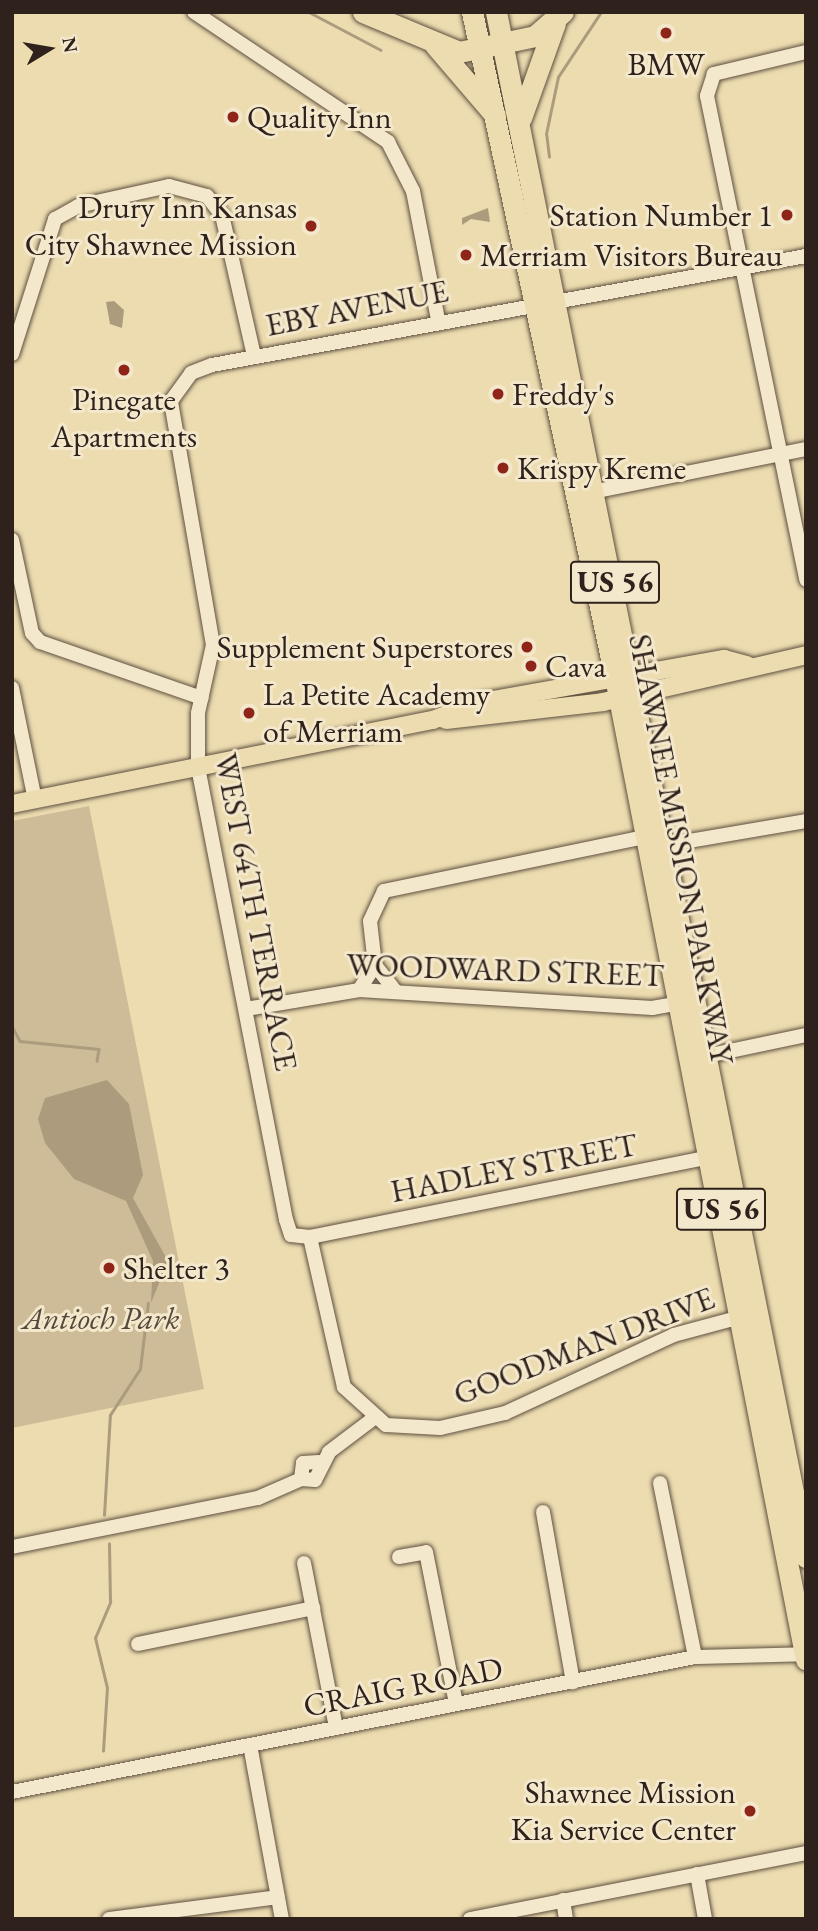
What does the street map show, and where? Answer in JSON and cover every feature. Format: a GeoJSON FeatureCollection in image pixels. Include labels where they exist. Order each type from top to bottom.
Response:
{"type":"FeatureCollection","features":[{"type":"Feature","properties":{"kind":"highway","name":"US 56"},"geometry":{"type":"LineString","coordinates":[[363,12],[435,45],[496,117]]}},
{"type":"Feature","properties":{"kind":"highway","name":"SHAWNEE MISSION PARKWAY"},"geometry":{"type":"LineString","coordinates":[[472,12],[496,117],[597,491],[645,837],[679,1003],[700,1057]]}},
{"type":"Feature","properties":{"kind":"highway","name":"SHAWNEE MISSION PARKWAY"},"geometry":{"type":"LineString","coordinates":[[496,12],[519,123],[563,434],[666,845],[700,1057],[751,1315],[805,1656]]}},
{"type":"Feature","properties":{"kind":"highway"},"geometry":{"type":"LineString","coordinates":[[435,45],[459,52],[502,44],[535,36],[560,15]]}},
{"type":"Feature","properties":{"kind":"highway"},"geometry":{"type":"LineString","coordinates":[[519,123],[560,15]]}},
{"type":"Feature","properties":{"kind":"highway"},"geometry":{"type":"LineString","coordinates":[[563,434],[597,491]]}},
{"type":"Feature","properties":{"kind":"highway","name":"SHAWNEE MISSION PARKWAY"},"geometry":{"type":"LineString","coordinates":[[751,1315],[806,1557]]}},
{"type":"Feature","properties":{"kind":"main road"},"geometry":{"type":"LineString","coordinates":[[12,804],[433,720],[476,703],[626,685],[724,659],[747,665],[806,655]]}},
{"type":"Feature","properties":{"kind":"street"},"geometry":{"type":"LineString","coordinates":[[194,12],[388,142],[413,191],[439,320]]}},
{"type":"Feature","properties":{"kind":"street"},"geometry":{"type":"LineString","coordinates":[[806,52],[733,66],[708,84],[742,267],[806,580]]}},
{"type":"Feature","properties":{"kind":"street"},"geometry":{"type":"LineString","coordinates":[[12,354],[55,219],[78,206],[169,186],[207,196],[222,215],[254,356]]}},
{"type":"Feature","properties":{"kind":"street","name":"EBY AVENUE"},"geometry":{"type":"LineString","coordinates":[[177,388],[191,373],[254,356],[439,320],[806,256]]}},
{"type":"Feature","properties":{"kind":"street","name":"WEST 64TH TERRACE"},"geometry":{"type":"LineString","coordinates":[[177,388],[173,431],[213,645],[195,738],[198,769],[286,1220],[291,1235],[310,1237]]}},
{"type":"Feature","properties":{"kind":"street"},"geometry":{"type":"LineString","coordinates":[[597,491],[806,449]]}},
{"type":"Feature","properties":{"kind":"street"},"geometry":{"type":"LineString","coordinates":[[12,540],[32,633],[40,642],[202,698]]}},
{"type":"Feature","properties":{"kind":"street"},"geometry":{"type":"LineString","coordinates":[[12,688],[35,800]]}},
{"type":"Feature","properties":{"kind":"street"},"geometry":{"type":"LineString","coordinates":[[666,845],[806,821]]}},
{"type":"Feature","properties":{"kind":"street"},"geometry":{"type":"LineString","coordinates":[[396,992],[375,965],[372,912],[393,887],[645,837]]}},
{"type":"Feature","properties":{"kind":"street"},"geometry":{"type":"LineString","coordinates":[[359,990],[375,965]]}},
{"type":"Feature","properties":{"kind":"street","name":"WOODWARD STREET"},"geometry":{"type":"LineString","coordinates":[[246,1009],[359,990],[652,1008],[679,1003]]}},
{"type":"Feature","properties":{"kind":"street"},"geometry":{"type":"LineString","coordinates":[[700,1057],[806,1035]]}},
{"type":"Feature","properties":{"kind":"street","name":"HADLEY STREET"},"geometry":{"type":"LineString","coordinates":[[310,1237],[720,1154]]}},
{"type":"Feature","properties":{"kind":"street"},"geometry":{"type":"LineString","coordinates":[[12,1546],[270,1495],[301,1479],[315,1480],[319,1462],[374,1418],[340,1376],[310,1237]]}},
{"type":"Feature","properties":{"kind":"street","name":"GOODMAN DRIVE"},"geometry":{"type":"LineString","coordinates":[[374,1418],[414,1430],[478,1420],[534,1401],[674,1335],[751,1315]]}},
{"type":"Feature","properties":{"kind":"street"},"geometry":{"type":"LineString","coordinates":[[660,1483],[695,1657]]}},
{"type":"Feature","properties":{"kind":"street"},"geometry":{"type":"LineString","coordinates":[[542,1512],[573,1682]]}},
{"type":"Feature","properties":{"kind":"street"},"geometry":{"type":"LineString","coordinates":[[399,1557],[426,1552],[456,1703]]}},
{"type":"Feature","properties":{"kind":"street"},"geometry":{"type":"LineString","coordinates":[[304,1563],[336,1728]]}},
{"type":"Feature","properties":{"kind":"street"},"geometry":{"type":"LineString","coordinates":[[138,1644],[313,1608]]}},
{"type":"Feature","properties":{"kind":"street","name":"CRAIG ROAD"},"geometry":{"type":"LineString","coordinates":[[12,1791],[695,1657],[805,1656]]}},
{"type":"Feature","properties":{"kind":"street"},"geometry":{"type":"LineString","coordinates":[[250,1745],[282,1919]]}},
{"type":"Feature","properties":{"kind":"street"},"geometry":{"type":"LineString","coordinates":[[470,1919],[806,1853]]}},
{"type":"Feature","properties":{"kind":"street"},"geometry":{"type":"LineString","coordinates":[[697,1874],[705,1919]]}},
{"type":"Feature","properties":{"kind":"street"},"geometry":{"type":"LineString","coordinates":[[109,1919],[278,1897]]}},
{"type":"Feature","properties":{"kind":"street"},"geometry":{"type":"LineString","coordinates":[[563,1900],[566,1919]]}},
{"type":"Feature","properties":{"kind":"green space","name":"Antioch Park"},"geometry":{"type":"Polygon","coordinates":[[[89,806],[204,1389],[12,1428],[12,821],[89,806]]]}},
{"type":"Feature","properties":{"kind":"shaded area"},"geometry":{"type":"Polygon","coordinates":[[[488,208],[490,222],[471,219],[462,225],[462,218],[488,208]]]}},
{"type":"Feature","properties":{"kind":"shaded area"},"geometry":{"type":"Polygon","coordinates":[[[114,301],[124,310],[122,328],[110,324],[106,302],[114,301]]]}},
{"type":"Feature","properties":{"kind":"shaded area"},"geometry":{"type":"Polygon","coordinates":[[[107,1080],[129,1104],[143,1175],[133,1198],[168,1261],[151,1303],[153,1261],[126,1201],[74,1179],[45,1143],[38,1119],[45,1098],[107,1080]]]}},
{"type":"Feature","properties":{"kind":"waterway"},"geometry":{"type":"LineString","coordinates":[[309,12],[381,50]]}},
{"type":"Feature","properties":{"kind":"waterway"},"geometry":{"type":"LineString","coordinates":[[549,157],[546,134],[558,77],[601,12]]}},
{"type":"Feature","properties":{"kind":"waterway"},"geometry":{"type":"LineString","coordinates":[[12,1026],[20,1041],[99,1049],[97,1061]]}},
{"type":"Feature","properties":{"kind":"waterway"},"geometry":{"type":"LineString","coordinates":[[104,1515],[110,1415],[140,1369],[148,1303]]}},
{"type":"Feature","properties":{"kind":"waterway"},"geometry":{"type":"LineString","coordinates":[[103,1751],[107,1688],[95,1638],[110,1602],[109,1544]]}},
{"type":"Feature","properties":{"kind":"place","name":"BMW"},"geometry":{"type":"Point","coordinates":[666,33]}},
{"type":"Feature","properties":{"kind":"place","name":"Quality Inn"},"geometry":{"type":"Point","coordinates":[233,117]}},
{"type":"Feature","properties":{"kind":"place","name":"Station Number 1"},"geometry":{"type":"Point","coordinates":[787,215]}},
{"type":"Feature","properties":{"kind":"place","name":"Drury Inn Kansas City Shawnee Mission"},"geometry":{"type":"Point","coordinates":[311,226]}},
{"type":"Feature","properties":{"kind":"place","name":"Merriam Visitors Bureau"},"geometry":{"type":"Point","coordinates":[466,255]}},
{"type":"Feature","properties":{"kind":"place","name":"Pinegate Apartments"},"geometry":{"type":"Point","coordinates":[124,370]}},
{"type":"Feature","properties":{"kind":"place","name":"Freddy's"},"geometry":{"type":"Point","coordinates":[498,394]}},
{"type":"Feature","properties":{"kind":"place","name":"Krispy Kreme"},"geometry":{"type":"Point","coordinates":[503,468]}},
{"type":"Feature","properties":{"kind":"place","name":"Supplement Superstores"},"geometry":{"type":"Point","coordinates":[527,647]}},
{"type":"Feature","properties":{"kind":"place","name":"Cava"},"geometry":{"type":"Point","coordinates":[531,666]}},
{"type":"Feature","properties":{"kind":"place","name":"La Petite Academy of Merriam"},"geometry":{"type":"Point","coordinates":[249,713]}},
{"type":"Feature","properties":{"kind":"place","name":"Shelter 3"},"geometry":{"type":"Point","coordinates":[109,1268]}},
{"type":"Feature","properties":{"kind":"place","name":"Shawnee Mission Kia Service Center"},"geometry":{"type":"Point","coordinates":[750,1811]}}]}
